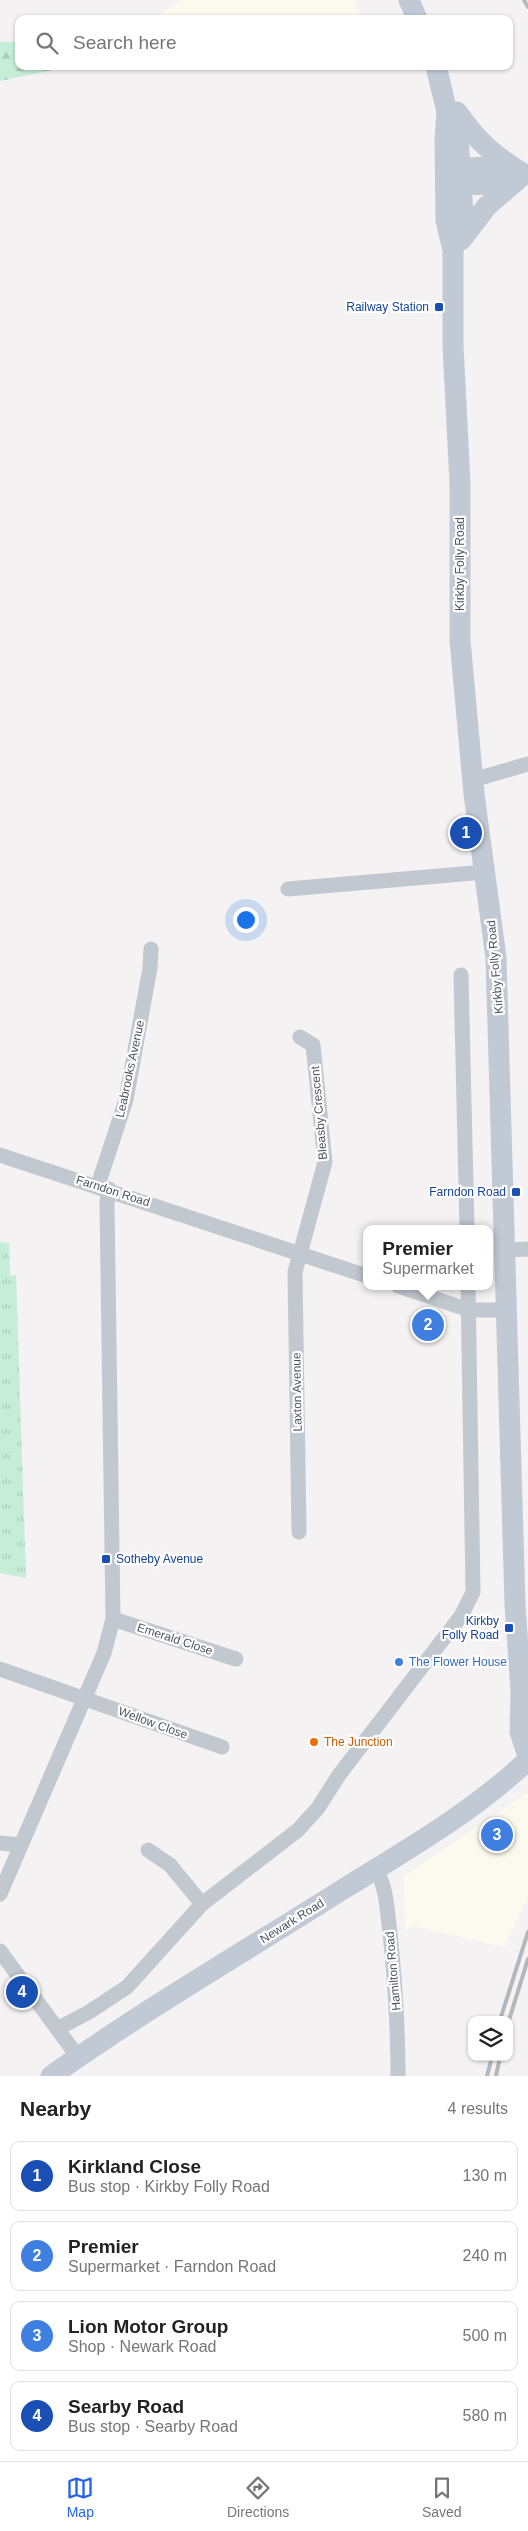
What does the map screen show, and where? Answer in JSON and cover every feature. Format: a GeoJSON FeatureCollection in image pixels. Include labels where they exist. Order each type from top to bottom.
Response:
{"type":"FeatureCollection","features":[{"type":"Feature","properties":{"kind":"main road"},"geometry":{"type":"LineString","coordinates":[[409,0],[415,15]]}},
{"type":"Feature","properties":{"kind":"main road"},"geometry":{"type":"LineString","coordinates":[[437,70],[444,101],[492,154],[526,174]]}},
{"type":"Feature","properties":{"kind":"main road","name":"Kirkby Folly Road"},"geometry":{"type":"LineString","coordinates":[[444,101],[458,136],[456,177],[463,215],[453,250],[453,346],[460,483],[460,640],[473,780],[496,958],[515,1604],[521,1691],[520,1732],[528,1758]]}},
{"type":"Feature","properties":{"kind":"main road"},"geometry":{"type":"LineString","coordinates":[[456,177],[494,184],[526,174]]}},
{"type":"Feature","properties":{"kind":"main road"},"geometry":{"type":"LineString","coordinates":[[453,250],[486,206],[526,174]]}},
{"type":"Feature","properties":{"kind":"main road","name":"Newark Road"},"geometry":{"type":"LineString","coordinates":[[51,2076],[78,2057],[376,1869],[468,1808],[528,1758]]}},
{"type":"Feature","properties":{"kind":"street"},"geometry":{"type":"LineString","coordinates":[[473,780],[528,764]]}},
{"type":"Feature","properties":{"kind":"street"},"geometry":{"type":"LineString","coordinates":[[288,889],[485,872]]}},
{"type":"Feature","properties":{"kind":"street","name":"Leabrooks Avenue"},"geometry":{"type":"LineString","coordinates":[[104,1187],[126,1100],[149,974],[151,949]]}},
{"type":"Feature","properties":{"kind":"street"},"geometry":{"type":"LineString","coordinates":[[461,974],[467,1225]]}},
{"type":"Feature","properties":{"kind":"street","name":"Bleasby Crescent"},"geometry":{"type":"LineString","coordinates":[[299,1254],[324,1162],[313,1045],[300,1037]]}},
{"type":"Feature","properties":{"kind":"street","name":"Farndon Road"},"geometry":{"type":"LineString","coordinates":[[0,1155],[104,1187],[363,1275]]}},
{"type":"Feature","properties":{"kind":"street"},"geometry":{"type":"LineString","coordinates":[[0,1894],[104,1653],[113,1619],[107,1202],[104,1187]]}},
{"type":"Feature","properties":{"kind":"street"},"geometry":{"type":"LineString","coordinates":[[506,1250],[528,1249]]}},
{"type":"Feature","properties":{"kind":"street","name":"Laxton Avenue"},"geometry":{"type":"LineString","coordinates":[[299,1254],[295,1272],[300,1532]]}},
{"type":"Feature","properties":{"kind":"street"},"geometry":{"type":"LineString","coordinates":[[410,1290],[469,1310],[507,1310]]}},
{"type":"Feature","properties":{"kind":"street"},"geometry":{"type":"LineString","coordinates":[[58,2029],[89,2012],[127,1987],[202,1904],[298,1830],[318,1808],[339,1775],[461,1616],[473,1592],[468,1290]]}},
{"type":"Feature","properties":{"kind":"street","name":"Emerald Close"},"geometry":{"type":"LineString","coordinates":[[113,1619],[236,1659]]}},
{"type":"Feature","properties":{"kind":"street","name":"Wellow Close"},"geometry":{"type":"LineString","coordinates":[[0,1669],[222,1748]]}},
{"type":"Feature","properties":{"kind":"street"},"geometry":{"type":"LineString","coordinates":[[0,1843],[20,1845]]}},
{"type":"Feature","properties":{"kind":"street"},"geometry":{"type":"LineString","coordinates":[[148,1850],[170,1865],[202,1904]]}},
{"type":"Feature","properties":{"kind":"street","name":"Hamilton Road"},"geometry":{"type":"LineString","coordinates":[[376,1869],[384,1884],[393,1964],[397,2010],[398,2076]]}},
{"type":"Feature","properties":{"kind":"street"},"geometry":{"type":"LineString","coordinates":[[0,1951],[78,2057]]}},
{"type":"Feature","properties":{"kind":"shaded area"},"geometry":{"type":"Polygon","coordinates":[[[182,0],[354,0],[362,15],[156,15],[182,0]]]}},
{"type":"Feature","properties":{"kind":"shaded area"},"geometry":{"type":"Polygon","coordinates":[[[528,1792],[528,1896],[504,1947],[413,1926],[405,1930],[403,1877],[528,1792]]]}},
{"type":"Feature","properties":{"kind":"green space"},"geometry":{"type":"Polygon","coordinates":[[[0,42],[15,42],[15,70],[53,70],[0,81],[0,42]]]}},
{"type":"Feature","properties":{"kind":"green space"},"geometry":{"type":"Polygon","coordinates":[[[0,1242],[9,1243],[10,1276],[16,1275],[26,1578],[0,1573],[0,1242]]]}},
{"type":"Feature","properties":{"kind":"railway"},"geometry":{"type":"LineString","coordinates":[[524,0],[528,7]]}},
{"type":"Feature","properties":{"kind":"railway"},"geometry":{"type":"LineString","coordinates":[[501,2016],[528,1932]]}},
{"type":"Feature","properties":{"kind":"railway"},"geometry":{"type":"LineString","coordinates":[[510,2016],[528,1959]]}},
{"type":"Feature","properties":{"kind":"railway"},"geometry":{"type":"LineString","coordinates":[[487,2076],[491,2061]]}},
{"type":"Feature","properties":{"kind":"railway"},"geometry":{"type":"LineString","coordinates":[[496,2076],[499,2061]]}},
{"type":"Feature","properties":{"kind":"place","name":"Railway Station"},"geometry":{"type":"Point","coordinates":[439,307]}},
{"type":"Feature","properties":{"kind":"place","name":"Kirkland Close"},"geometry":{"type":"Point","coordinates":[466,833]}},
{"type":"Feature","properties":{"kind":"place","name":"Farndon Road"},"geometry":{"type":"Point","coordinates":[516,1192]}},
{"type":"Feature","properties":{"kind":"place","name":"Premier"},"geometry":{"type":"Point","coordinates":[428,1325]}},
{"type":"Feature","properties":{"kind":"place","name":"Sotheby Avenue"},"geometry":{"type":"Point","coordinates":[106,1559]}},
{"type":"Feature","properties":{"kind":"place","name":"Kirkby Folly Road"},"geometry":{"type":"Point","coordinates":[509,1628]}},
{"type":"Feature","properties":{"kind":"place","name":"The Flower House"},"geometry":{"type":"Point","coordinates":[399,1662]}},
{"type":"Feature","properties":{"kind":"place","name":"The Junction"},"geometry":{"type":"Point","coordinates":[314,1742]}},
{"type":"Feature","properties":{"kind":"place","name":"Lion Motor Group"},"geometry":{"type":"Point","coordinates":[497,1835]}},
{"type":"Feature","properties":{"kind":"place","name":"Searby Road"},"geometry":{"type":"Point","coordinates":[22,1992]}}]}
